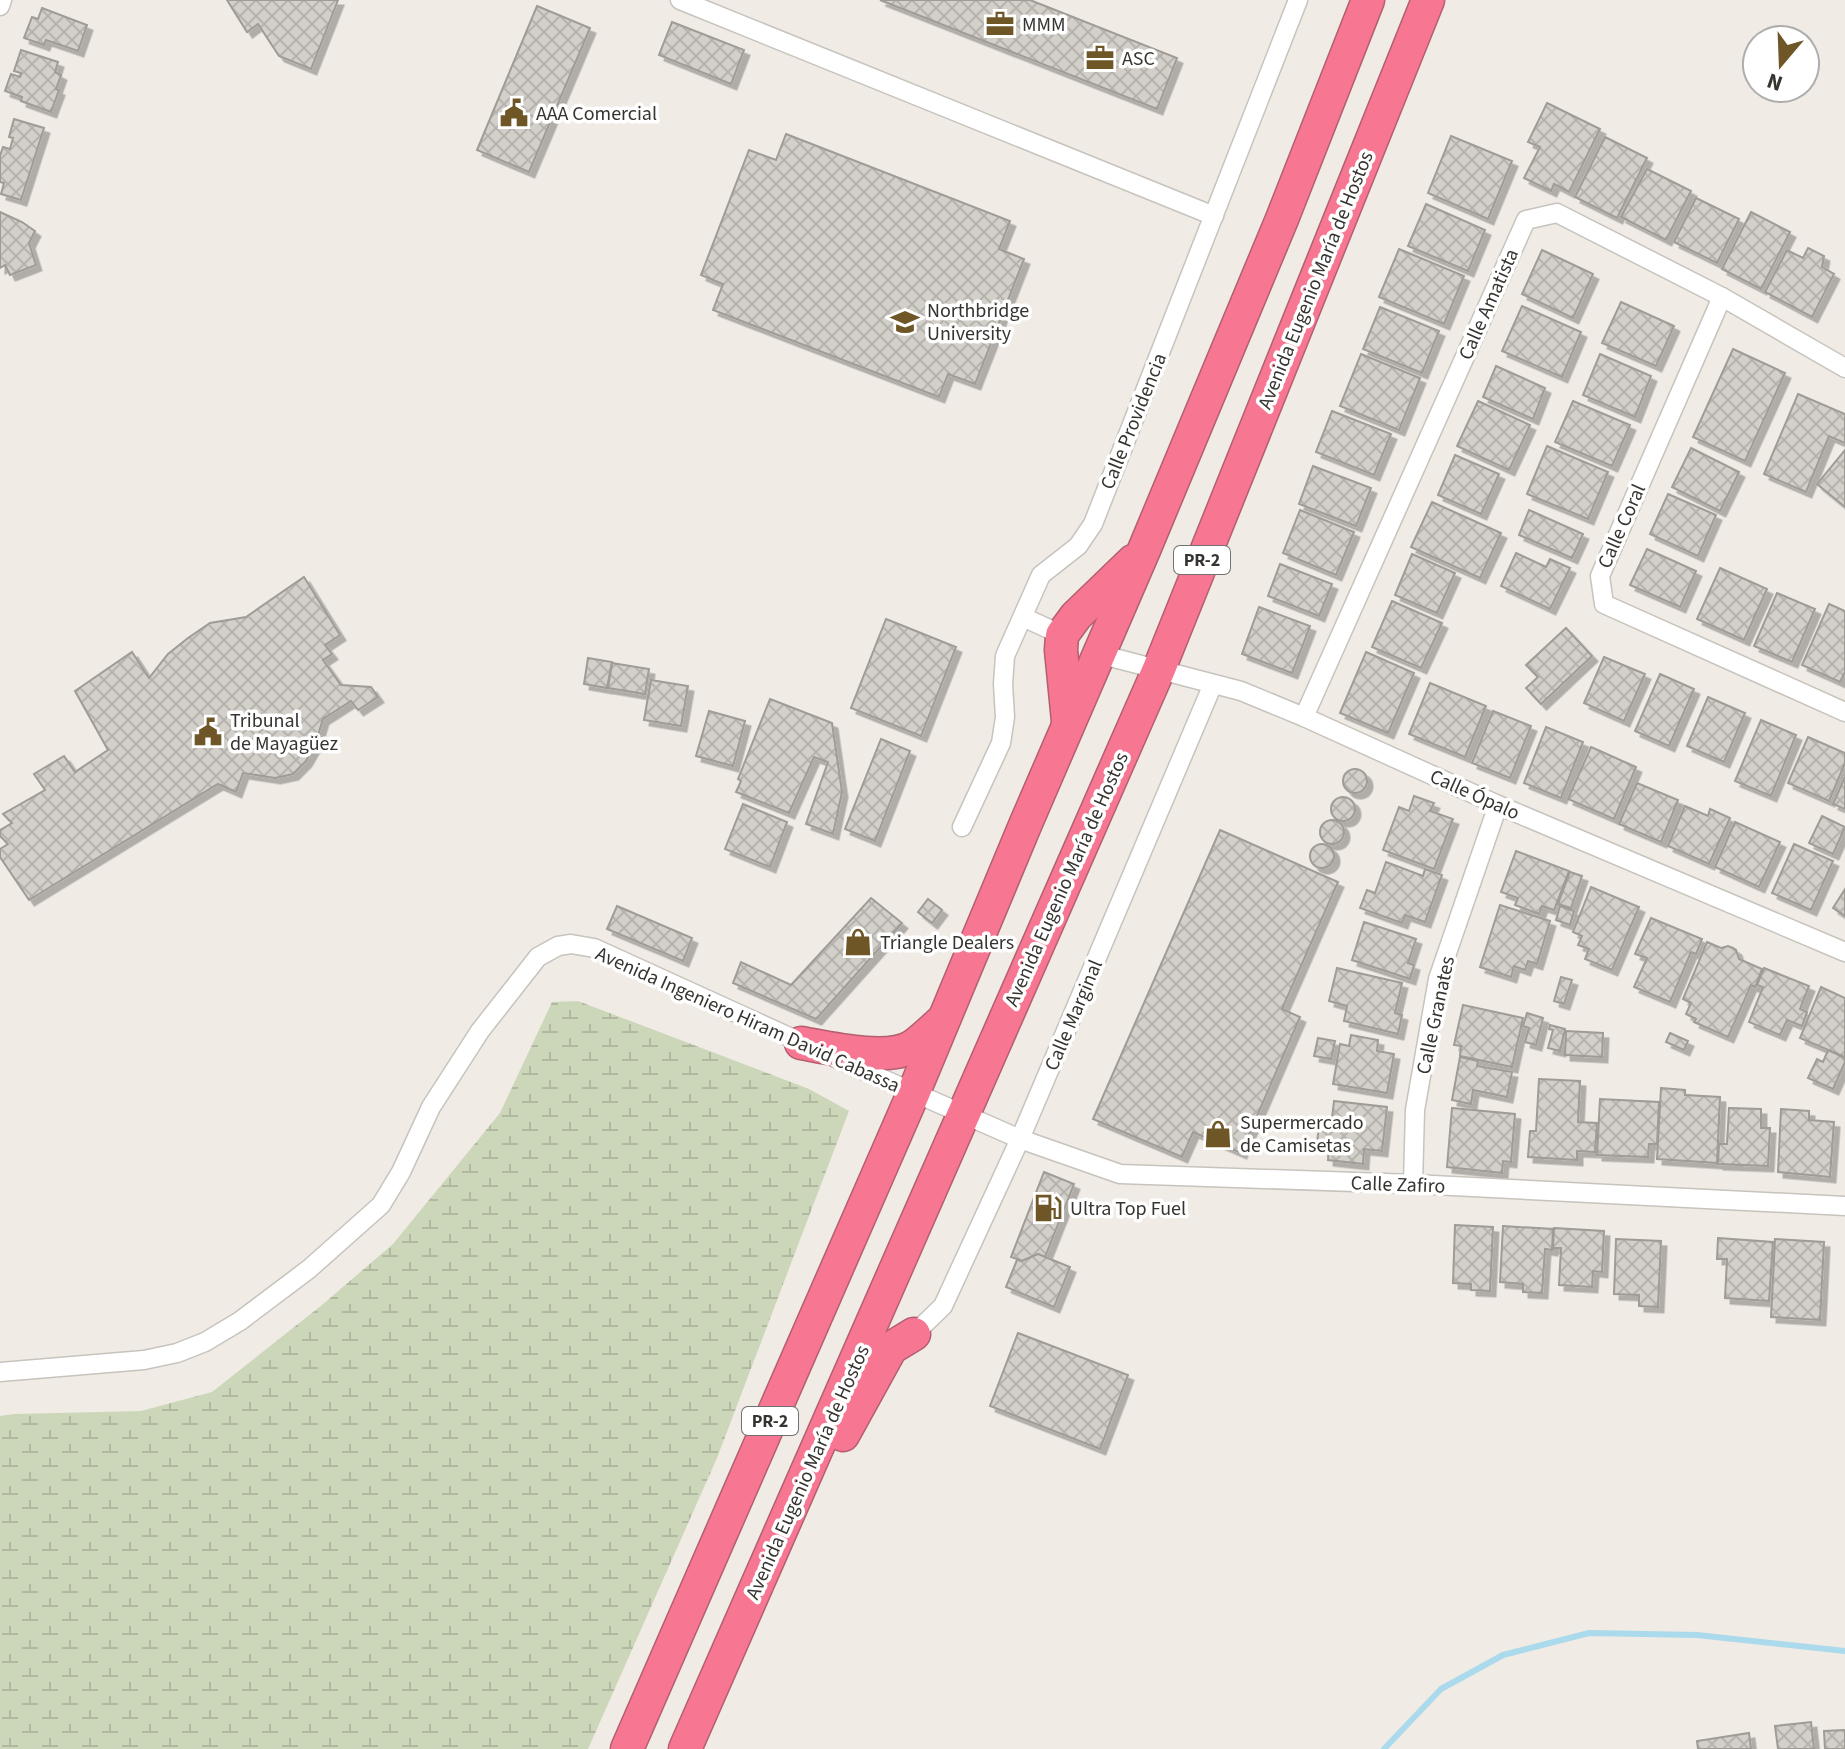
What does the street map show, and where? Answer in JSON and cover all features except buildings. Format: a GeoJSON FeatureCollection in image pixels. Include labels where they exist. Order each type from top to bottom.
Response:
{"type":"FeatureCollection","features":[{"type":"Feature","properties":{"kind":"highway","name":"PR-2"},"geometry":{"type":"LineString","coordinates":[[627,1749],[913,1094],[1144,550],[1282,219],[1368,0]]}},
{"type":"Feature","properties":{"kind":"highway","name":"Avenida Eugenio María de Hostos"},"geometry":{"type":"LineString","coordinates":[[685,1749],[1159,669],[1428,0]]}},
{"type":"Feature","properties":{"kind":"highway"},"geometry":{"type":"LineString","coordinates":[[1068,724],[1062,635],[1076,616],[1144,550]]}},
{"type":"Feature","properties":{"kind":"highway"},"geometry":{"type":"LineString","coordinates":[[801,1043],[880,1053],[910,1048],[945,1019]]}},
{"type":"Feature","properties":{"kind":"highway"},"geometry":{"type":"LineString","coordinates":[[737,1632],[891,1348],[914,1334]]}},
{"type":"Feature","properties":{"kind":"street"},"geometry":{"type":"LineString","coordinates":[[0,6],[2,0]]}},
{"type":"Feature","properties":{"kind":"street"},"geometry":{"type":"LineString","coordinates":[[680,0],[1214,216]]}},
{"type":"Feature","properties":{"kind":"street","name":"Calle Providencia"},"geometry":{"type":"LineString","coordinates":[[962,827],[1001,743],[1005,717],[1005,656],[1041,575],[1078,546],[1093,524],[1298,0]]}},
{"type":"Feature","properties":{"kind":"street","name":"Calle Amatista"},"geometry":{"type":"LineString","coordinates":[[1304,717],[1526,220],[1557,213],[1722,297],[1845,368]]}},
{"type":"Feature","properties":{"kind":"street","name":"Calle Coral"},"geometry":{"type":"LineString","coordinates":[[1722,297],[1600,576],[1604,604],[1845,712]]}},
{"type":"Feature","properties":{"kind":"street"},"geometry":{"type":"LineString","coordinates":[[1023,617],[1062,635]]}},
{"type":"Feature","properties":{"kind":"street","name":"Calle Ópalo"},"geometry":{"type":"LineString","coordinates":[[1099,654],[1241,691],[1498,805],[1845,952]]}},
{"type":"Feature","properties":{"kind":"street","name":"Calle Marginal"},"geometry":{"type":"LineString","coordinates":[[914,1334],[943,1306],[1020,1139],[1213,684]]}},
{"type":"Feature","properties":{"kind":"street","name":"Calle Granates"},"geometry":{"type":"LineString","coordinates":[[1413,1184],[1415,1110],[1438,979],[1498,805]]}},
{"type":"Feature","properties":{"kind":"street","name":"Avenida Ingeniero Hiram David Cabassa"},"geometry":{"type":"LineString","coordinates":[[0,1372],[144,1360],[177,1353],[205,1342],[240,1321],[309,1269],[381,1205],[401,1172],[431,1107],[480,1031],[538,957],[558,946],[571,944],[594,948],[962,1115]]}},
{"type":"Feature","properties":{"kind":"street","name":"Calle Zafiro"},"geometry":{"type":"LineString","coordinates":[[962,1115],[1120,1174],[1413,1184],[1845,1206]]}},
{"type":"Feature","properties":{"kind":"green space"},"geometry":{"type":"Polygon","coordinates":[[[578,1001],[809,1089],[849,1111],[717,1458],[588,1749],[0,1749],[0,1416],[141,1411],[212,1392],[393,1244],[500,1113],[552,1002],[578,1001]]]}},
{"type":"Feature","properties":{"kind":"waterway"},"geometry":{"type":"LineString","coordinates":[[1384,1749],[1441,1689],[1503,1655],[1589,1633],[1697,1635],[1845,1651]]}},
{"type":"Feature","properties":{"kind":"place","name":"MMM"},"geometry":{"type":"Point","coordinates":[1000,24]}},
{"type":"Feature","properties":{"kind":"place","name":"ASC"},"geometry":{"type":"Point","coordinates":[1100,58]}},
{"type":"Feature","properties":{"kind":"place","name":"AAA Comercial"},"geometry":{"type":"Point","coordinates":[514,113]}},
{"type":"Feature","properties":{"kind":"place","name":"Northbridge University"},"geometry":{"type":"Point","coordinates":[905,322]}},
{"type":"Feature","properties":{"kind":"place","name":"Tribunal de Mayagüez"},"geometry":{"type":"Point","coordinates":[208,732]}},
{"type":"Feature","properties":{"kind":"place","name":"Triangle Dealers"},"geometry":{"type":"Point","coordinates":[858,942]}},
{"type":"Feature","properties":{"kind":"place","name":"Supermercado de Camisetas"},"geometry":{"type":"Point","coordinates":[1218,1134]}},
{"type":"Feature","properties":{"kind":"place","name":"Ultra Top Fuel"},"geometry":{"type":"Point","coordinates":[1048,1208]}}]}
